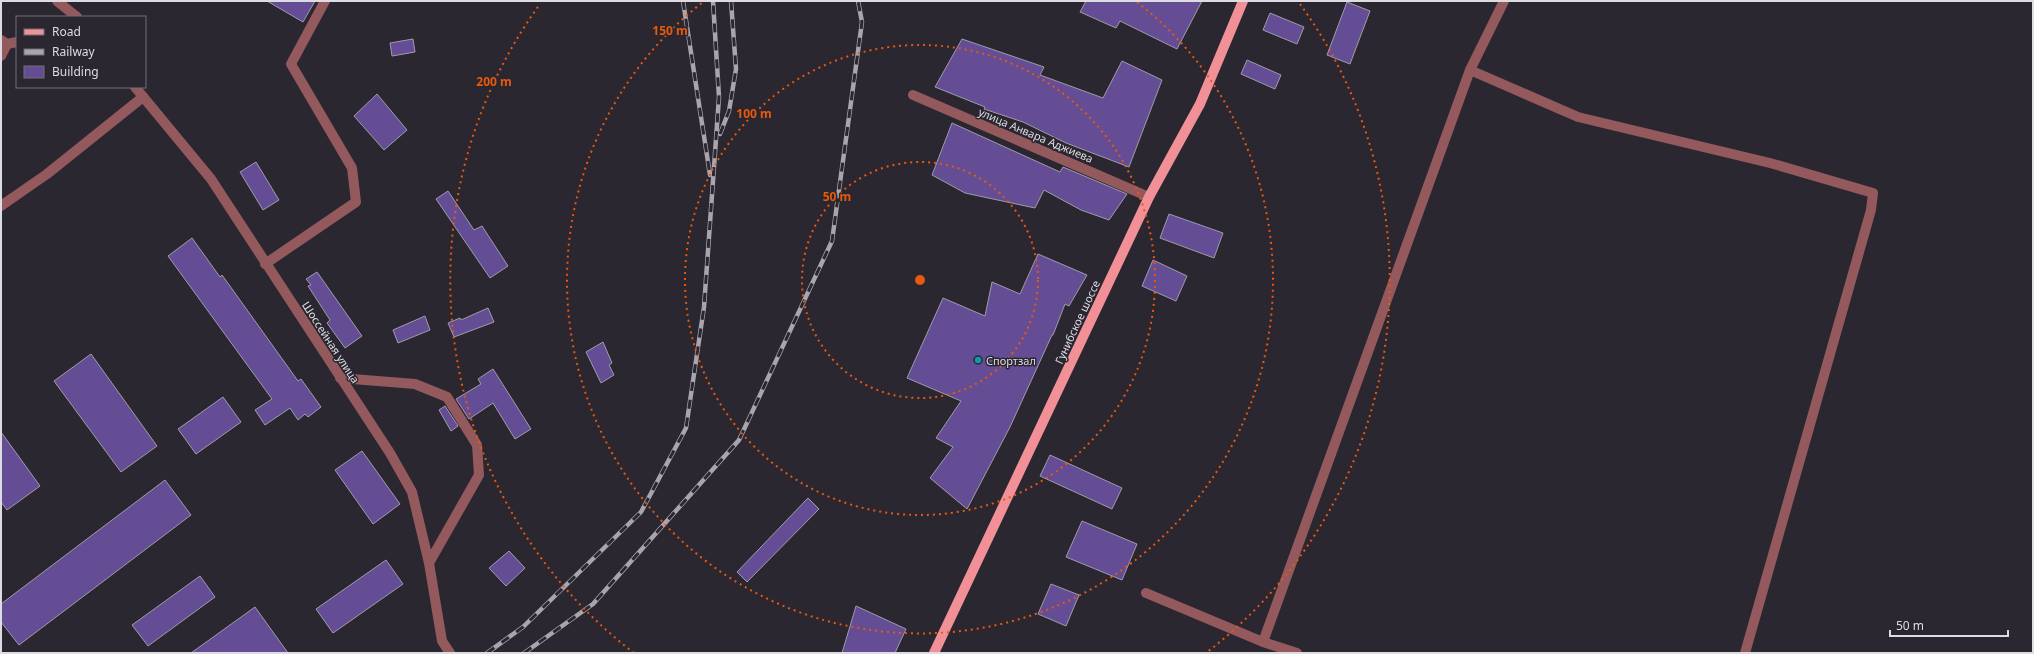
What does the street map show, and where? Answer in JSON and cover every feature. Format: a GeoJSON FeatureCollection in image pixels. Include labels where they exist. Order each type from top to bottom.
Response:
{"type":"FeatureCollection","features":[{"type":"Feature","properties":{"kind":"main road","name":"Гунибское шоссе"},"geometry":{"type":"LineString","coordinates":[[934,653],[1149,197],[1200,104],[1243,1]]}},
{"type":"Feature","properties":{"kind":"street"},"geometry":{"type":"LineString","coordinates":[[57,1],[76,16]]}},
{"type":"Feature","properties":{"kind":"street"},"geometry":{"type":"LineString","coordinates":[[265,264],[356,202],[352,168],[291,64],[325,1]]}},
{"type":"Feature","properties":{"kind":"street"},"geometry":{"type":"LineString","coordinates":[[1263,642],[1470,70],[1504,1]]}},
{"type":"Feature","properties":{"kind":"street"},"geometry":{"type":"LineString","coordinates":[[1,56],[8,42]]}},
{"type":"Feature","properties":{"kind":"street"},"geometry":{"type":"LineString","coordinates":[[1470,70],[1578,117],[1770,163],[1873,193],[1871,210],[1745,653]]}},
{"type":"Feature","properties":{"kind":"street","name":"Шоссейная улица"},"geometry":{"type":"LineString","coordinates":[[136,88],[211,179],[265,264],[390,453],[412,492],[429,563],[442,641],[450,653]]}},
{"type":"Feature","properties":{"kind":"street","name":"улица Анвара Аджиева"},"geometry":{"type":"LineString","coordinates":[[913,95],[1149,197]]}},
{"type":"Feature","properties":{"kind":"street"},"geometry":{"type":"LineString","coordinates":[[1,206],[47,174],[143,97]]}},
{"type":"Feature","properties":{"kind":"street"},"geometry":{"type":"LineString","coordinates":[[340,378],[415,384],[447,397],[477,445],[479,475],[429,563]]}},
{"type":"Feature","properties":{"kind":"street"},"geometry":{"type":"LineString","coordinates":[[1146,593],[1263,642],[1297,653]]}},
{"type":"Feature","properties":{"kind":"building"},"geometry":{"type":"Polygon","coordinates":[[[267,1],[315,1],[303,22],[267,1]]]}},
{"type":"Feature","properties":{"kind":"building"},"geometry":{"type":"Polygon","coordinates":[[[1086,1],[1202,1],[1177,49],[1120,21],[1116,28],[1080,12],[1086,1]]]}},
{"type":"Feature","properties":{"kind":"building"},"geometry":{"type":"Polygon","coordinates":[[[1347,2],[1370,11],[1350,64],[1327,55],[1347,2]]]}},
{"type":"Feature","properties":{"kind":"building"},"geometry":{"type":"Polygon","coordinates":[[[1270,13],[1304,27],[1297,44],[1263,30],[1270,13]]]}},
{"type":"Feature","properties":{"kind":"building"},"geometry":{"type":"Polygon","coordinates":[[[413,39],[415,52],[392,56],[390,43],[413,39]]]}},
{"type":"Feature","properties":{"kind":"building"},"geometry":{"type":"Polygon","coordinates":[[[962,39],[1044,67],[1040,75],[1103,98],[1122,61],[1162,80],[1129,167],[1066,143],[1023,122],[984,109],[985,107],[935,87],[962,39]]]}},
{"type":"Feature","properties":{"kind":"building"},"geometry":{"type":"Polygon","coordinates":[[[1247,60],[1281,75],[1275,89],[1241,74],[1247,60]]]}},
{"type":"Feature","properties":{"kind":"building"},"geometry":{"type":"Polygon","coordinates":[[[377,94],[407,130],[384,150],[354,116],[377,94]]]}},
{"type":"Feature","properties":{"kind":"building"},"geometry":{"type":"Polygon","coordinates":[[[952,123],[1060,172],[1063,167],[1127,194],[1109,220],[1081,210],[1044,190],[1035,208],[965,193],[932,175],[952,123]]]}},
{"type":"Feature","properties":{"kind":"building"},"geometry":{"type":"Polygon","coordinates":[[[256,162],[279,200],[263,210],[240,172],[256,162]]]}},
{"type":"Feature","properties":{"kind":"building"},"geometry":{"type":"Polygon","coordinates":[[[448,191],[474,230],[482,226],[508,266],[490,278],[436,199],[448,191]]]}},
{"type":"Feature","properties":{"kind":"building"},"geometry":{"type":"Polygon","coordinates":[[[1169,214],[1223,233],[1214,258],[1160,238],[1169,214]]]}},
{"type":"Feature","properties":{"kind":"building"},"geometry":{"type":"Polygon","coordinates":[[[192,238],[220,277],[222,275],[298,381],[301,379],[321,407],[308,417],[305,414],[298,420],[290,408],[265,425],[255,410],[272,399],[168,256],[192,238]]]}},
{"type":"Feature","properties":{"kind":"building"},"geometry":{"type":"Polygon","coordinates":[[[1038,254],[1087,275],[1069,306],[1065,304],[1053,335],[1010,427],[967,509],[930,478],[953,447],[936,438],[961,401],[907,378],[943,298],[985,316],[992,282],[1020,294],[1038,254]]]}},
{"type":"Feature","properties":{"kind":"building"},"geometry":{"type":"Polygon","coordinates":[[[1153,260],[1187,276],[1176,301],[1142,286],[1153,260]]]}},
{"type":"Feature","properties":{"kind":"building"},"geometry":{"type":"Polygon","coordinates":[[[317,272],[362,336],[345,348],[327,323],[330,320],[308,286],[311,285],[306,279],[317,272]]]}},
{"type":"Feature","properties":{"kind":"building"},"geometry":{"type":"Polygon","coordinates":[[[488,308],[494,322],[454,337],[448,323],[460,318],[461,320],[488,308]]]}},
{"type":"Feature","properties":{"kind":"building"},"geometry":{"type":"Polygon","coordinates":[[[425,316],[430,330],[398,343],[393,330],[425,316]]]}},
{"type":"Feature","properties":{"kind":"building"},"geometry":{"type":"Polygon","coordinates":[[[603,342],[612,363],[609,365],[614,375],[601,383],[586,352],[603,342]]]}},
{"type":"Feature","properties":{"kind":"building"},"geometry":{"type":"Polygon","coordinates":[[[91,354],[157,446],[121,472],[54,381],[91,354]]]}},
{"type":"Feature","properties":{"kind":"building"},"geometry":{"type":"Polygon","coordinates":[[[493,369],[531,429],[515,439],[493,403],[469,419],[456,399],[481,384],[478,379],[493,369]]]}},
{"type":"Feature","properties":{"kind":"building"},"geometry":{"type":"Polygon","coordinates":[[[223,397],[241,422],[196,454],[178,429],[223,397]]]}},
{"type":"Feature","properties":{"kind":"building"},"geometry":{"type":"Polygon","coordinates":[[[445,406],[458,426],[451,431],[439,410],[445,406]]]}},
{"type":"Feature","properties":{"kind":"building"},"geometry":{"type":"Polygon","coordinates":[[[1,432],[40,486],[7,510],[1,502],[1,432]]]}},
{"type":"Feature","properties":{"kind":"building"},"geometry":{"type":"Polygon","coordinates":[[[362,451],[400,504],[373,524],[335,470],[362,451]]]}},
{"type":"Feature","properties":{"kind":"building"},"geometry":{"type":"Polygon","coordinates":[[[1050,455],[1122,488],[1112,509],[1040,476],[1050,455]]]}},
{"type":"Feature","properties":{"kind":"building"},"geometry":{"type":"Polygon","coordinates":[[[165,480],[191,515],[19,645],[1,622],[1,604],[165,480]]]}},
{"type":"Feature","properties":{"kind":"building"},"geometry":{"type":"Polygon","coordinates":[[[808,498],[819,509],[747,582],[737,572],[808,498]]]}},
{"type":"Feature","properties":{"kind":"building"},"geometry":{"type":"Polygon","coordinates":[[[1082,521],[1137,544],[1122,580],[1066,557],[1082,521]]]}},
{"type":"Feature","properties":{"kind":"building"},"geometry":{"type":"Polygon","coordinates":[[[509,551],[525,568],[506,586],[489,568],[509,551]]]}},
{"type":"Feature","properties":{"kind":"building"},"geometry":{"type":"Polygon","coordinates":[[[386,560],[403,584],[333,633],[316,609],[386,560]]]}},
{"type":"Feature","properties":{"kind":"building"},"geometry":{"type":"Polygon","coordinates":[[[200,576],[215,597],[148,646],[132,625],[200,576]]]}},
{"type":"Feature","properties":{"kind":"building"},"geometry":{"type":"Polygon","coordinates":[[[1051,584],[1079,595],[1066,626],[1038,614],[1051,584]]]}},
{"type":"Feature","properties":{"kind":"building"},"geometry":{"type":"Polygon","coordinates":[[[856,606],[906,629],[895,653],[842,653],[856,606]]]}},
{"type":"Feature","properties":{"kind":"building"},"geometry":{"type":"Polygon","coordinates":[[[255,607],[288,653],[191,653],[255,607]]]}},
{"type":"Feature","properties":{"kind":"railway"},"geometry":{"type":"LineString","coordinates":[[683,1],[710,175]]}},
{"type":"Feature","properties":{"kind":"railway"},"geometry":{"type":"LineString","coordinates":[[487,653],[523,627],[641,512],[686,428],[704,307],[719,97],[713,1]]}},
{"type":"Feature","properties":{"kind":"railway"},"geometry":{"type":"LineString","coordinates":[[720,134],[729,111],[736,69],[731,1]]}},
{"type":"Feature","properties":{"kind":"railway"},"geometry":{"type":"LineString","coordinates":[[524,653],[593,604],[739,440],[832,241],[862,22],[858,1]]}},
{"type":"Feature","properties":{"kind":"place","name":"Спортзал"},"geometry":{"type":"Point","coordinates":[978,360]}}]}
